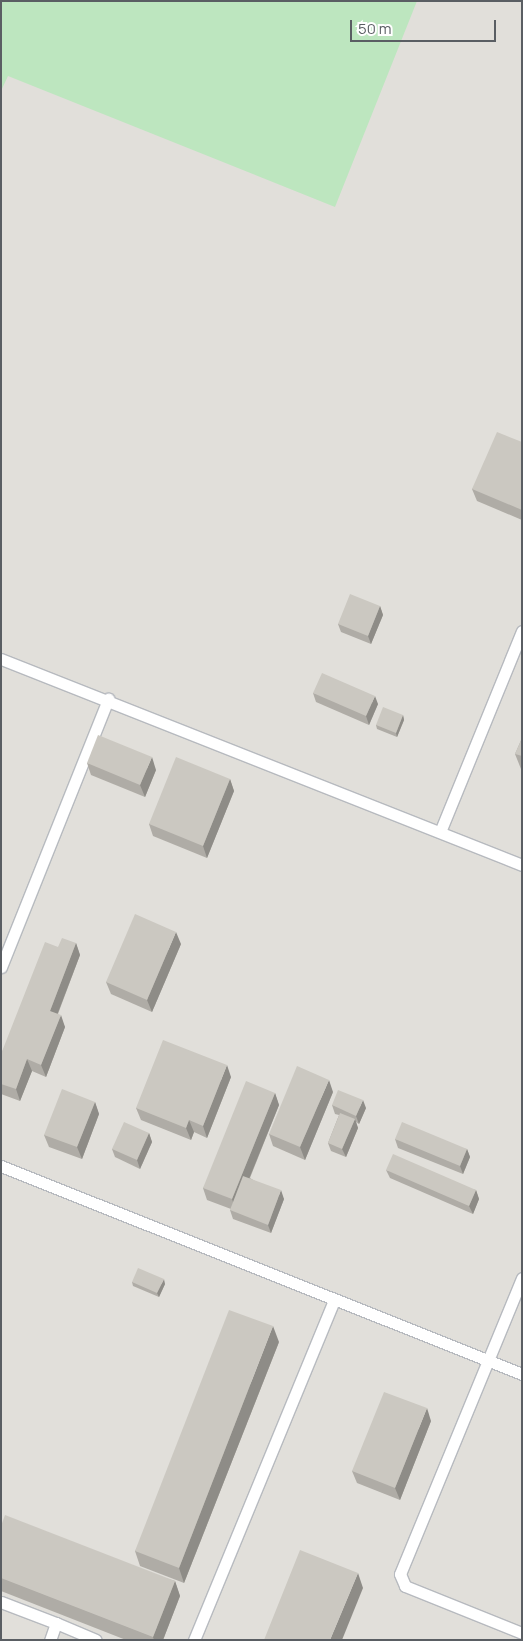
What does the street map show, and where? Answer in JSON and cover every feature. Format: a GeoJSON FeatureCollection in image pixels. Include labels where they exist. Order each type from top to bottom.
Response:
{"type":"FeatureCollection","features":[{"type":"Feature","properties":{"kind":"lane"},"geometry":{"type":"LineString","coordinates":[[440,832],[522,631]]}},
{"type":"Feature","properties":{"kind":"lane"},"geometry":{"type":"LineString","coordinates":[[1,659],[108,699],[522,865]]}},
{"type":"Feature","properties":{"kind":"lane"},"geometry":{"type":"LineString","coordinates":[[1,967],[108,699]]}},
{"type":"Feature","properties":{"kind":"lane"},"geometry":{"type":"LineString","coordinates":[[1,1166],[522,1374]]}},
{"type":"Feature","properties":{"kind":"lane"},"geometry":{"type":"LineString","coordinates":[[522,1278],[400,1574],[405,1586],[522,1633]]}},
{"type":"Feature","properties":{"kind":"lane"},"geometry":{"type":"LineString","coordinates":[[194,1640],[334,1300]]}},
{"type":"Feature","properties":{"kind":"lane"},"geometry":{"type":"LineString","coordinates":[[1,1602],[96,1640]]}},
{"type":"Feature","properties":{"kind":"lane"},"geometry":{"type":"LineString","coordinates":[[50,1640],[56,1624]]}},
{"type":"Feature","properties":{"kind":"shaded area"},"geometry":{"type":"Polygon","coordinates":[[[1,1],[522,1],[522,1640],[1,1640],[1,1]]]}},
{"type":"Feature","properties":{"kind":"green space"},"geometry":{"type":"Polygon","coordinates":[[[1,1],[417,1],[335,207],[8,76],[1,91],[1,1]]]}},
{"type":"Feature","properties":{"kind":"building"},"geometry":{"type":"Polygon","coordinates":[[[497,432],[522,442],[522,510],[472,489],[497,432]]]}},
{"type":"Feature","properties":{"kind":"building"},"geometry":{"type":"Polygon","coordinates":[[[350,594],[380,606],[368,636],[338,624],[350,594]]]}},
{"type":"Feature","properties":{"kind":"building"},"geometry":{"type":"Polygon","coordinates":[[[322,673],[375,696],[366,716],[313,693],[322,673]]]}},
{"type":"Feature","properties":{"kind":"building"},"geometry":{"type":"Polygon","coordinates":[[[383,707],[403,715],[396,733],[376,725],[383,707]]]}},
{"type":"Feature","properties":{"kind":"building"},"geometry":{"type":"Polygon","coordinates":[[[98,735],[152,757],[140,785],[87,763],[98,735]]]}},
{"type":"Feature","properties":{"kind":"building"},"geometry":{"type":"Polygon","coordinates":[[[522,738],[522,756],[515,754],[522,738]]]}},
{"type":"Feature","properties":{"kind":"building"},"geometry":{"type":"Polygon","coordinates":[[[176,757],[230,779],[203,846],[149,824],[176,757]]]}},
{"type":"Feature","properties":{"kind":"building"},"geometry":{"type":"Polygon","coordinates":[[[135,914],[176,932],[147,1000],[106,982],[135,914]]]}},
{"type":"Feature","properties":{"kind":"building"},"geometry":{"type":"Polygon","coordinates":[[[62,938],[76,943],[50,1011],[61,1015],[41,1065],[27,1059],[16,1089],[1,1084],[1,1054],[45,942],[58,947],[62,938]]]}},
{"type":"Feature","properties":{"kind":"building"},"geometry":{"type":"Polygon","coordinates":[[[163,1040],[227,1065],[203,1126],[189,1120],[186,1128],[136,1108],[163,1040]]]}},
{"type":"Feature","properties":{"kind":"building"},"geometry":{"type":"Polygon","coordinates":[[[297,1066],[329,1080],[300,1147],[269,1134],[297,1066]]]}},
{"type":"Feature","properties":{"kind":"building"},"geometry":{"type":"Polygon","coordinates":[[[246,1081],[275,1093],[232,1199],[203,1188],[246,1081]]]}},
{"type":"Feature","properties":{"kind":"building"},"geometry":{"type":"Polygon","coordinates":[[[62,1089],[95,1102],[77,1147],[44,1135],[62,1089]]]}},
{"type":"Feature","properties":{"kind":"building"},"geometry":{"type":"Polygon","coordinates":[[[338,1090],[363,1100],[356,1116],[332,1105],[338,1090]]]}},
{"type":"Feature","properties":{"kind":"building"},"geometry":{"type":"Polygon","coordinates":[[[340,1113],[355,1119],[342,1149],[328,1143],[340,1113]]]}},
{"type":"Feature","properties":{"kind":"building"},"geometry":{"type":"Polygon","coordinates":[[[124,1122],[149,1133],[137,1160],[112,1149],[124,1122]]]}},
{"type":"Feature","properties":{"kind":"building"},"geometry":{"type":"Polygon","coordinates":[[[402,1122],[467,1149],[460,1166],[395,1139],[402,1122]]]}},
{"type":"Feature","properties":{"kind":"building"},"geometry":{"type":"Polygon","coordinates":[[[393,1154],[476,1190],[469,1206],[386,1170],[393,1154]]]}},
{"type":"Feature","properties":{"kind":"building"},"geometry":{"type":"Polygon","coordinates":[[[243,1176],[281,1190],[268,1225],[230,1210],[243,1176]]]}},
{"type":"Feature","properties":{"kind":"building"},"geometry":{"type":"Polygon","coordinates":[[[138,1268],[164,1279],[157,1293],[132,1282],[138,1268]]]}},
{"type":"Feature","properties":{"kind":"building"},"geometry":{"type":"Polygon","coordinates":[[[229,1310],[273,1326],[179,1568],[135,1551],[229,1310]]]}},
{"type":"Feature","properties":{"kind":"building"},"geometry":{"type":"Polygon","coordinates":[[[384,1392],[427,1408],[395,1488],[352,1471],[384,1392]]]}},
{"type":"Feature","properties":{"kind":"building"},"geometry":{"type":"Polygon","coordinates":[[[5,1515],[175,1581],[153,1637],[1,1578],[1,1526],[5,1515]]]}},
{"type":"Feature","properties":{"kind":"building"},"geometry":{"type":"Polygon","coordinates":[[[300,1550],[358,1573],[330,1640],[264,1640],[300,1550]]]}}]}
